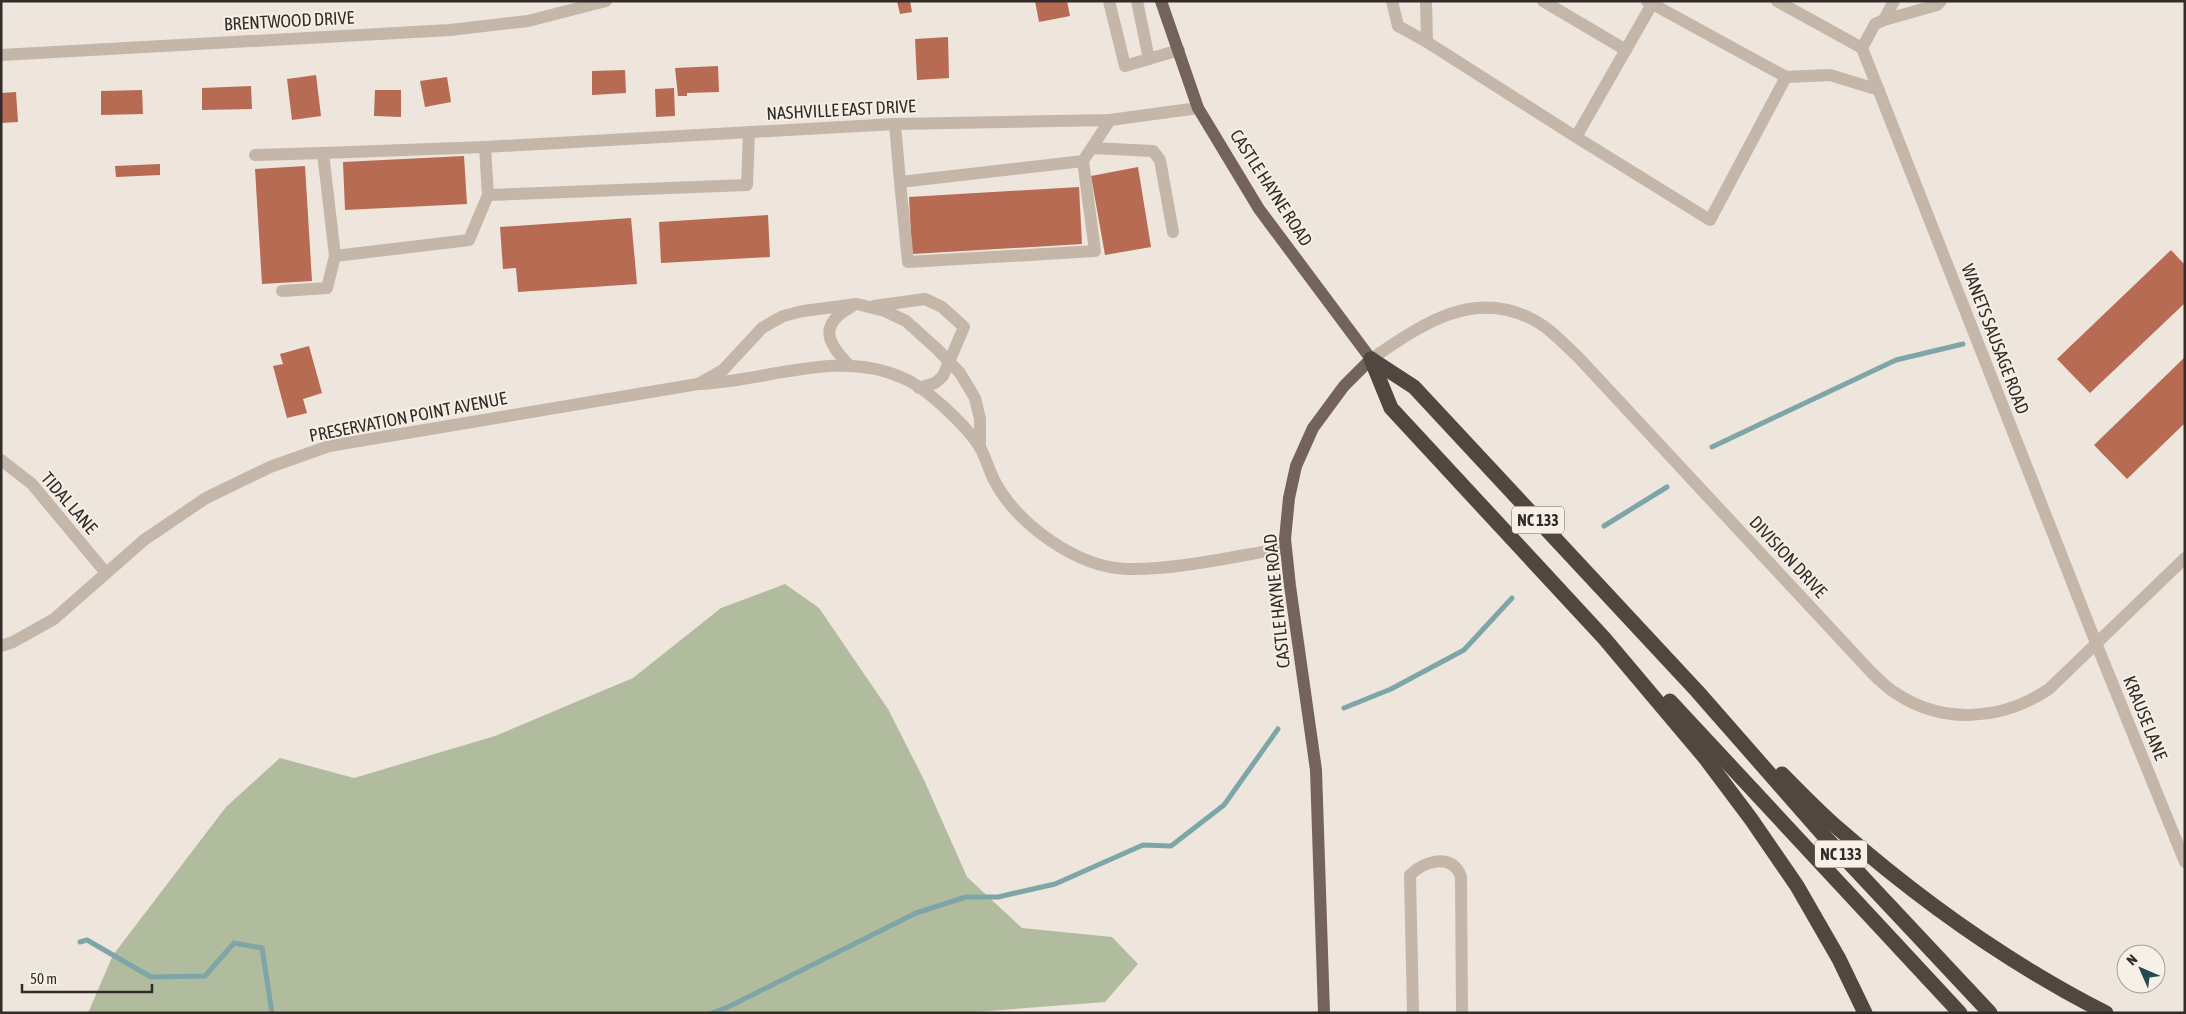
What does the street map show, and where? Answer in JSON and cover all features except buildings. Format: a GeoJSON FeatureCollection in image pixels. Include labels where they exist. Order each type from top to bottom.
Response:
{"type":"FeatureCollection","features":[{"type":"Feature","properties":{"kind":"highway","name":"NC 133"},"geometry":{"type":"LineString","coordinates":[[1371,359],[1391,408],[1604,638],[1706,759],[1751,819],[1797,886],[1839,959],[1865,1013]]}},
{"type":"Feature","properties":{"kind":"highway","name":"NC 133"},"geometry":{"type":"LineString","coordinates":[[1371,359],[1414,387],[1696,691],[1826,838],[1990,1013]]}},
{"type":"Feature","properties":{"kind":"highway"},"geometry":{"type":"LineString","coordinates":[[1604,638],[1659,690],[1960,1013]]}},
{"type":"Feature","properties":{"kind":"highway"},"geometry":{"type":"LineString","coordinates":[[1696,691],[1838,829],[1907,886],[1981,939],[2075,997],[2106,1013]]}},
{"type":"Feature","properties":{"kind":"main road","name":"CASTLE HAYNE ROAD"},"geometry":{"type":"LineString","coordinates":[[1162,1],[1198,108],[1259,209],[1371,359],[1344,386],[1313,428],[1296,466],[1289,498],[1285,548],[1316,770],[1324,1013]]}},
{"type":"Feature","properties":{"kind":"street","name":"BRENTWOOD DRIVE"},"geometry":{"type":"LineString","coordinates":[[1,55],[450,30],[528,21],[606,1]]}},
{"type":"Feature","properties":{"kind":"street"},"geometry":{"type":"LineString","coordinates":[[1109,1],[1125,66],[1179,50]]}},
{"type":"Feature","properties":{"kind":"street"},"geometry":{"type":"LineString","coordinates":[[1136,1],[1149,59]]}},
{"type":"Feature","properties":{"kind":"street"},"geometry":{"type":"LineString","coordinates":[[1392,1],[1398,26],[1427,42],[1710,220],[1786,77]]}},
{"type":"Feature","properties":{"kind":"street"},"geometry":{"type":"LineString","coordinates":[[1426,1],[1427,42]]}},
{"type":"Feature","properties":{"kind":"street"},"geometry":{"type":"LineString","coordinates":[[1543,1],[1626,50]]}},
{"type":"Feature","properties":{"kind":"street"},"geometry":{"type":"LineString","coordinates":[[1777,1],[1862,48],[1875,24],[1937,5],[1941,1]]}},
{"type":"Feature","properties":{"kind":"street"},"geometry":{"type":"LineString","coordinates":[[1884,20],[1894,1]]}},
{"type":"Feature","properties":{"kind":"street"},"geometry":{"type":"LineString","coordinates":[[1576,137],[1626,50],[1650,2],[1786,77],[1830,75],[1879,90]]}},
{"type":"Feature","properties":{"kind":"street","name":"WANETS SAUSAGE ROAD"},"geometry":{"type":"LineString","coordinates":[[1862,48],[2096,643]]}},
{"type":"Feature","properties":{"kind":"street","name":"NASHVILLE EAST DRIVE"},"geometry":{"type":"LineString","coordinates":[[255,155],[485,147],[895,124],[1110,120],[1198,108]]}},
{"type":"Feature","properties":{"kind":"street"},"geometry":{"type":"LineString","coordinates":[[895,124],[908,262],[1095,251],[1083,161],[1110,120]]}},
{"type":"Feature","properties":{"kind":"street"},"geometry":{"type":"LineString","coordinates":[[488,195],[747,185],[749,132]]}},
{"type":"Feature","properties":{"kind":"street"},"geometry":{"type":"LineString","coordinates":[[336,256],[469,240],[488,195],[485,147]]}},
{"type":"Feature","properties":{"kind":"street"},"geometry":{"type":"LineString","coordinates":[[1092,148],[1153,151],[1160,160],[1173,232]]}},
{"type":"Feature","properties":{"kind":"street"},"geometry":{"type":"LineString","coordinates":[[282,291],[327,288],[336,256],[323,152]]}},
{"type":"Feature","properties":{"kind":"street"},"geometry":{"type":"LineString","coordinates":[[900,182],[1083,161]]}},
{"type":"Feature","properties":{"kind":"street"},"geometry":{"type":"LineString","coordinates":[[849,365],[834,351],[829,336],[831,322],[839,314],[863,305],[926,299],[942,307],[964,327],[950,362],[942,376],[935,383],[919,388]]}},
{"type":"Feature","properties":{"kind":"street","name":"PRESERVATION POINT AVENUE"},"geometry":{"type":"LineString","coordinates":[[698,384],[723,370],[762,328],[783,316],[802,311],[863,305],[885,311],[906,322],[960,373],[975,398],[980,419],[980,448]]}},
{"type":"Feature","properties":{"kind":"street","name":"DIVISION DRIVE"},"geometry":{"type":"LineString","coordinates":[[1371,359],[1431,320],[1458,310],[1480,308],[1504,309],[1532,319],[1557,336],[1871,672],[1893,692],[1912,703],[1936,711],[1962,716],[1987,715],[2010,710],[2032,701],[2049,689],[2185,558]]}},
{"type":"Feature","properties":{"kind":"street","name":"PRESERVATION POINT AVENUE"},"geometry":{"type":"LineString","coordinates":[[1,646],[13,642],[54,619],[144,540],[206,498],[270,467],[329,446],[698,384],[723,384],[830,365],[849,365],[877,370],[904,378],[919,388],[951,414],[980,448],[995,482],[1019,516],[1049,541],[1096,564],[1127,569],[1174,566],[1285,548]]}},
{"type":"Feature","properties":{"kind":"street","name":"TIDAL LANE"},"geometry":{"type":"LineString","coordinates":[[1,460],[32,484],[106,573]]}},
{"type":"Feature","properties":{"kind":"street","name":"KRAUSE LANE"},"geometry":{"type":"LineString","coordinates":[[2096,643],[2185,862]]}},
{"type":"Feature","properties":{"kind":"street"},"geometry":{"type":"LineString","coordinates":[[1413,1013],[1410,875],[1430,862],[1440,860],[1453,866],[1459,872],[1460,877],[1462,1013]]}},
{"type":"Feature","properties":{"kind":"green space"},"geometry":{"type":"Polygon","coordinates":[[[785,584],[819,608],[888,709],[924,780],[967,877],[1022,928],[1112,937],[1138,964],[1105,1002],[961,1013],[88,1013],[113,955],[226,807],[280,758],[354,778],[495,736],[633,678],[721,608],[785,584]]]}},
{"type":"Feature","properties":{"kind":"waterway"},"geometry":{"type":"LineString","coordinates":[[1712,447],[1896,360],[1963,344]]}},
{"type":"Feature","properties":{"kind":"waterway"},"geometry":{"type":"LineString","coordinates":[[1604,526],[1667,487]]}},
{"type":"Feature","properties":{"kind":"waterway"},"geometry":{"type":"LineString","coordinates":[[1344,708],[1391,689],[1464,650],[1512,598]]}},
{"type":"Feature","properties":{"kind":"waterway"},"geometry":{"type":"LineString","coordinates":[[712,1013],[728,1007],[916,913],[966,897],[998,897],[1055,884],[1143,845],[1171,846],[1224,805],[1278,729]]}},
{"type":"Feature","properties":{"kind":"waterway"},"geometry":{"type":"LineString","coordinates":[[80,942],[87,940],[151,977],[205,976],[234,943],[262,948],[272,1013]]}}]}
